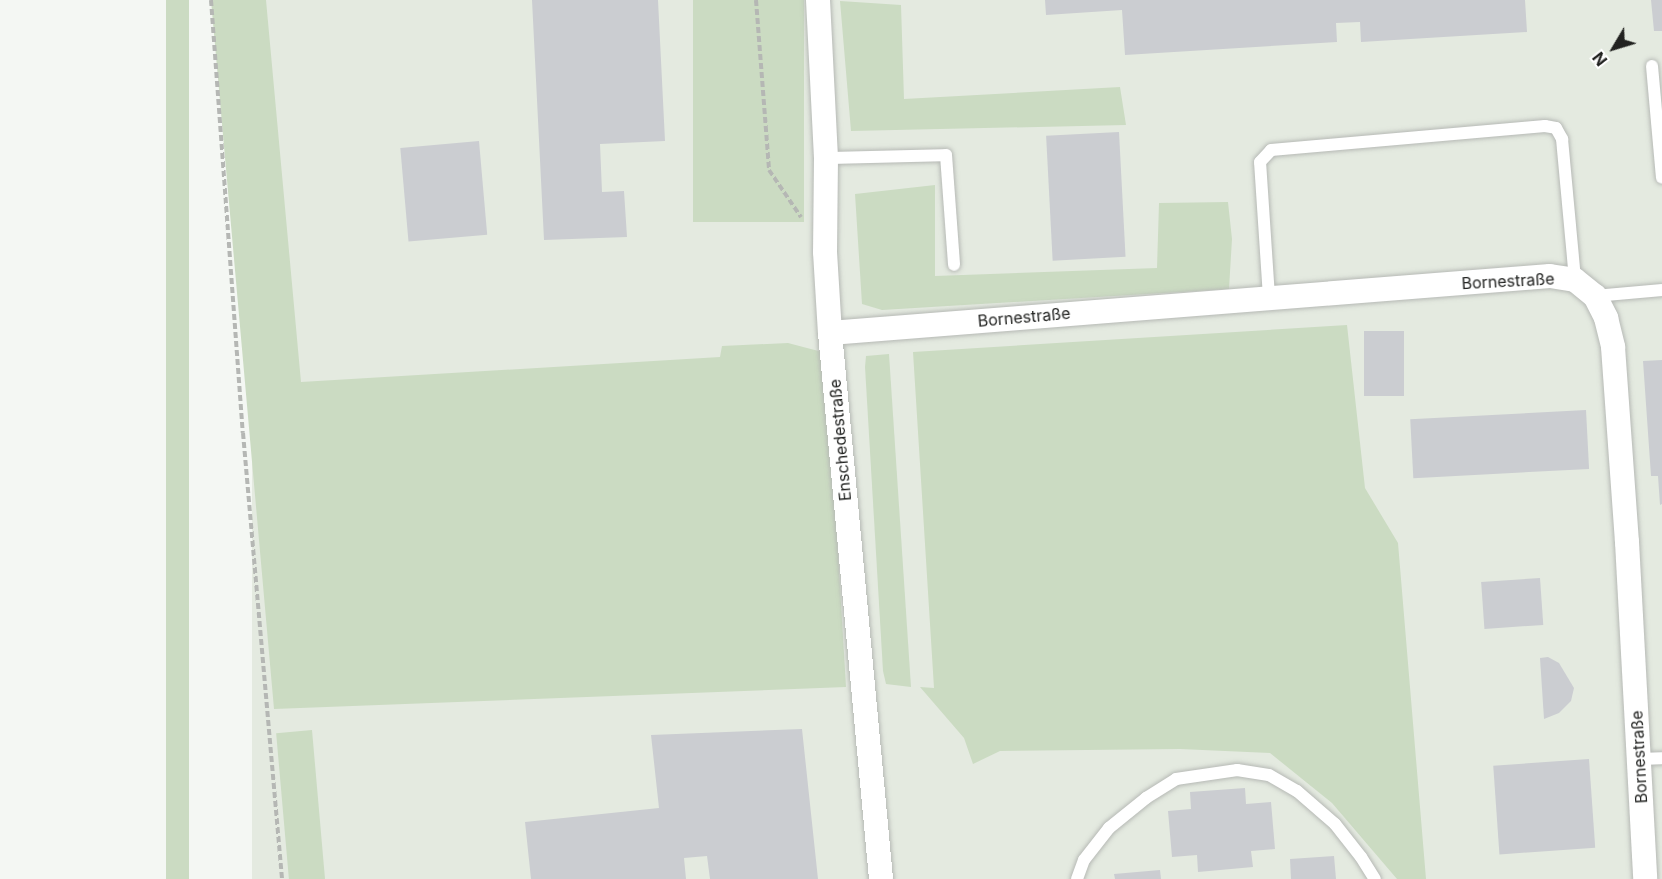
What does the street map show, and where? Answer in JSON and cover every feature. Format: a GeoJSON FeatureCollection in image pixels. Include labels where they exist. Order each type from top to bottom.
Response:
{"type":"FeatureCollection","features":[{"type":"Feature","properties":{"kind":"street","name":"Enschedestraße"},"geometry":{"type":"LineString","coordinates":[[818,0],[826,158],[825,252],[830,333],[881,879]]}},
{"type":"Feature","properties":{"kind":"street","name":"Bornestraße"},"geometry":{"type":"LineString","coordinates":[[830,333],[1550,276],[1575,280],[1595,296],[1606,318],[1613,347],[1651,758],[1645,879]]}},
{"type":"Feature","properties":{"kind":"lane"},"geometry":{"type":"LineString","coordinates":[[1653,66],[1662,178]]}},
{"type":"Feature","properties":{"kind":"lane"},"geometry":{"type":"LineString","coordinates":[[1269,297],[1260,162],[1271,150],[1545,126],[1556,128],[1562,139],[1575,280]]}},
{"type":"Feature","properties":{"kind":"lane"},"geometry":{"type":"LineString","coordinates":[[826,158],[946,155],[954,265]]}},
{"type":"Feature","properties":{"kind":"lane"},"geometry":{"type":"LineString","coordinates":[[1595,296],[1662,290]]}},
{"type":"Feature","properties":{"kind":"lane"},"geometry":{"type":"LineString","coordinates":[[1077,879],[1084,860],[1109,828],[1146,798],[1176,779],[1237,770],[1269,775],[1297,791],[1335,824],[1375,879]]}},
{"type":"Feature","properties":{"kind":"path"},"geometry":{"type":"LineString","coordinates":[[211,0],[243,433],[282,879]]}},
{"type":"Feature","properties":{"kind":"path"},"geometry":{"type":"LineString","coordinates":[[756,0],[769,170],[825,252]]}},
{"type":"Feature","properties":{"kind":"shaded area"},"geometry":{"type":"Polygon","coordinates":[[[252,0],[1662,0],[1662,879],[252,879],[252,0]]]}},
{"type":"Feature","properties":{"kind":"green space"},"geometry":{"type":"Polygon","coordinates":[[[166,0],[189,0],[189,879],[166,879],[166,0]]]}},
{"type":"Feature","properties":{"kind":"green space"},"geometry":{"type":"Polygon","coordinates":[[[211,0],[266,0],[301,382],[720,357],[722,346],[788,343],[826,353],[846,687],[274,709],[211,0]]]}},
{"type":"Feature","properties":{"kind":"green space"},"geometry":{"type":"Polygon","coordinates":[[[693,0],[804,0],[804,222],[693,222],[693,0]]]}},
{"type":"Feature","properties":{"kind":"green space"},"geometry":{"type":"Polygon","coordinates":[[[840,1],[901,5],[904,99],[1120,87],[1126,125],[851,131],[840,1]]]}},
{"type":"Feature","properties":{"kind":"green space"},"geometry":{"type":"Polygon","coordinates":[[[935,185],[935,276],[1157,268],[1159,203],[1228,202],[1232,239],[1229,289],[882,310],[862,304],[855,194],[935,185]]]}},
{"type":"Feature","properties":{"kind":"green space"},"geometry":{"type":"Polygon","coordinates":[[[1347,325],[1365,488],[1398,543],[1426,879],[1397,879],[1332,803],[1270,753],[1180,749],[1000,751],[973,764],[964,738],[920,687],[934,688],[913,352],[1347,325]]]}},
{"type":"Feature","properties":{"kind":"green space"},"geometry":{"type":"Polygon","coordinates":[[[889,354],[911,687],[886,684],[883,671],[865,367],[866,356],[889,354]]]}},
{"type":"Feature","properties":{"kind":"green space"},"geometry":{"type":"Polygon","coordinates":[[[312,730],[325,879],[289,879],[276,733],[312,730]]]}},
{"type":"Feature","properties":{"kind":"building"},"geometry":{"type":"Polygon","coordinates":[[[532,0],[658,0],[665,141],[600,144],[602,192],[624,191],[627,237],[544,240],[532,0]]]}},
{"type":"Feature","properties":{"kind":"building"},"geometry":{"type":"Polygon","coordinates":[[[1045,0],[1525,0],[1527,32],[1361,42],[1360,22],[1336,23],[1337,42],[1125,55],[1122,10],[1046,15],[1045,0]]]}},
{"type":"Feature","properties":{"kind":"building"},"geometry":{"type":"Polygon","coordinates":[[[1651,0],[1662,0],[1662,31],[1654,31],[1651,0]]]}},
{"type":"Feature","properties":{"kind":"building"},"geometry":{"type":"Polygon","coordinates":[[[1119,132],[1126,257],[1053,261],[1046,136],[1119,132]]]}},
{"type":"Feature","properties":{"kind":"building"},"geometry":{"type":"Polygon","coordinates":[[[479,141],[487,235],[408,242],[400,148],[479,141]]]}},
{"type":"Feature","properties":{"kind":"building"},"geometry":{"type":"Polygon","coordinates":[[[1364,331],[1404,331],[1404,396],[1364,396],[1364,331]]]}},
{"type":"Feature","properties":{"kind":"building"},"geometry":{"type":"Polygon","coordinates":[[[1662,360],[1662,504],[1660,505],[1658,476],[1651,476],[1643,361],[1662,360]]]}},
{"type":"Feature","properties":{"kind":"building"},"geometry":{"type":"Polygon","coordinates":[[[1586,410],[1589,469],[1413,478],[1410,419],[1586,410]]]}},
{"type":"Feature","properties":{"kind":"building"},"geometry":{"type":"Polygon","coordinates":[[[1540,578],[1543,625],[1484,629],[1481,582],[1540,578]]]}},
{"type":"Feature","properties":{"kind":"building"},"geometry":{"type":"Polygon","coordinates":[[[1548,657],[1559,663],[1574,688],[1571,701],[1559,713],[1544,719],[1540,658],[1548,657]]]}},
{"type":"Feature","properties":{"kind":"building"},"geometry":{"type":"Polygon","coordinates":[[[802,729],[818,879],[710,879],[707,856],[684,858],[686,879],[531,879],[525,822],[659,808],[651,735],[802,729]]]}},
{"type":"Feature","properties":{"kind":"building"},"geometry":{"type":"Polygon","coordinates":[[[1589,759],[1595,848],[1499,854],[1493,766],[1589,759]]]}},
{"type":"Feature","properties":{"kind":"building"},"geometry":{"type":"Polygon","coordinates":[[[1245,788],[1246,804],[1271,802],[1275,849],[1251,851],[1253,867],[1198,872],[1197,855],[1172,857],[1168,811],[1191,809],[1190,792],[1245,788]]]}},
{"type":"Feature","properties":{"kind":"building"},"geometry":{"type":"Polygon","coordinates":[[[1334,856],[1336,879],[1291,879],[1290,859],[1334,856]]]}},
{"type":"Feature","properties":{"kind":"building"},"geometry":{"type":"Polygon","coordinates":[[[1160,870],[1161,879],[1115,879],[1114,874],[1160,870]]]}}]}
